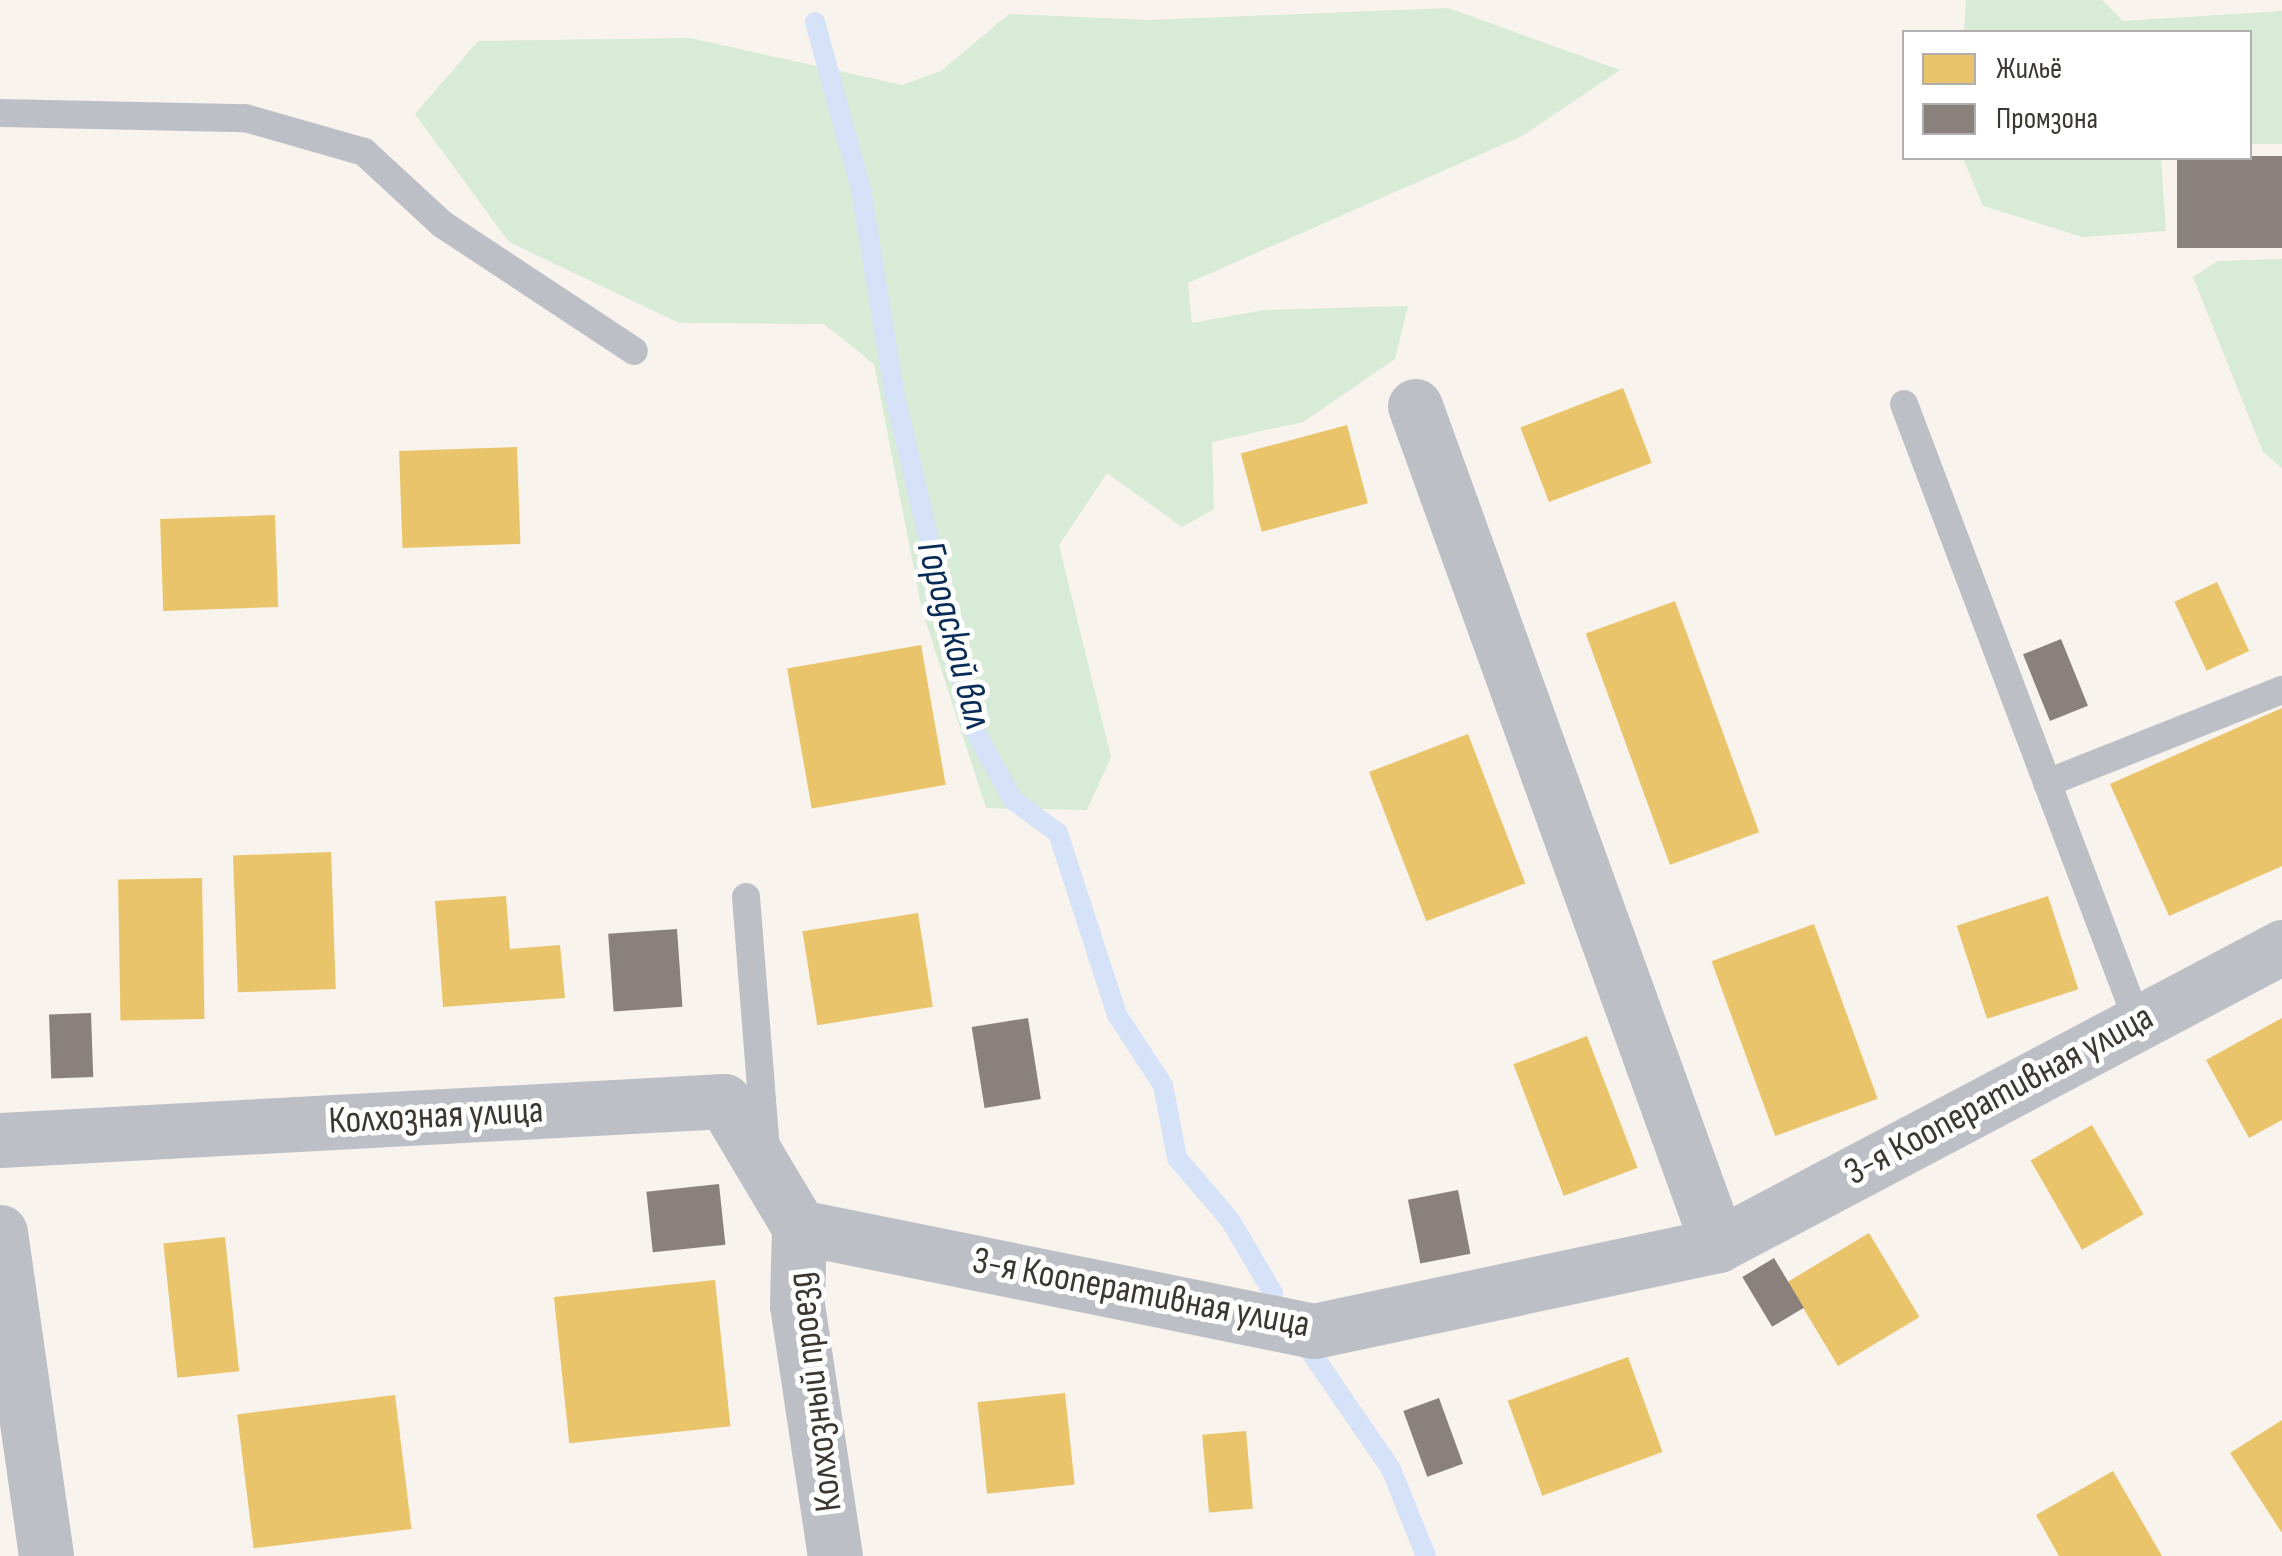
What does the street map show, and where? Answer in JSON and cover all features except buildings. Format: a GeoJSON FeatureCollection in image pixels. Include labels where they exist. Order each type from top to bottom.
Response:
{"type":"FeatureCollection","features":[{"type":"Feature","properties":{"kind":"street"},"geometry":{"type":"LineString","coordinates":[[1415,406],[1718,1245]]}},
{"type":"Feature","properties":{"kind":"street","name":"3-я Кооперативная улица"},"geometry":{"type":"LineString","coordinates":[[799,1227],[1314,1331],[1718,1245],[2137,1020],[2282,947]]}},
{"type":"Feature","properties":{"kind":"street","name":"Колхозная улица"},"geometry":{"type":"LineString","coordinates":[[0,1140],[724,1100],[799,1227]]}},
{"type":"Feature","properties":{"kind":"street","name":"Колхозный проезд"},"geometry":{"type":"LineString","coordinates":[[799,1227],[797,1305],[834,1556]]}},
{"type":"Feature","properties":{"kind":"street"},"geometry":{"type":"LineString","coordinates":[[0,1232],[46,1556]]}},
{"type":"Feature","properties":{"kind":"lane"},"geometry":{"type":"LineString","coordinates":[[0,113],[245,118],[364,152],[442,224],[634,351]]}},
{"type":"Feature","properties":{"kind":"lane"},"geometry":{"type":"LineString","coordinates":[[1904,404],[2137,1020]]}},
{"type":"Feature","properties":{"kind":"lane"},"geometry":{"type":"LineString","coordinates":[[2047,783],[2282,690]]}},
{"type":"Feature","properties":{"kind":"lane"},"geometry":{"type":"LineString","coordinates":[[746,898],[768,1176]]}},
{"type":"Feature","properties":{"kind":"green space"},"geometry":{"type":"Polygon","coordinates":[[[1966,0],[2102,0],[2123,21],[2282,11],[2282,144],[2252,144],[2252,30],[1964,30],[1966,0]]]}},
{"type":"Feature","properties":{"kind":"green space"},"geometry":{"type":"Polygon","coordinates":[[[1448,8],[1620,70],[1522,136],[1188,283],[1192,323],[1264,310],[1408,306],[1395,359],[1303,422],[1212,442],[1214,509],[1182,527],[1107,473],[1059,545],[1111,757],[1087,810],[986,808],[922,610],[874,364],[824,324],[679,323],[509,242],[415,114],[478,41],[690,38],[902,85],[941,71],[1009,14],[1150,20],[1448,8]]]}},
{"type":"Feature","properties":{"kind":"green space"},"geometry":{"type":"Polygon","coordinates":[[[1964,160],[2161,160],[2166,231],[2083,237],[1983,206],[1964,160]]]}},
{"type":"Feature","properties":{"kind":"green space"},"geometry":{"type":"Polygon","coordinates":[[[2282,259],[2282,468],[2263,452],[2193,277],[2218,261],[2282,259]]]}},
{"type":"Feature","properties":{"kind":"waterway","name":"Городской вал"},"geometry":{"type":"LineString","coordinates":[[815,22],[861,189],[895,396],[973,727],[1013,800],[1058,833],[1117,1015],[1163,1085],[1177,1158],[1230,1220],[1273,1293]]}},
{"type":"Feature","properties":{"kind":"waterway","name":"Городской вал"},"geometry":{"type":"LineString","coordinates":[[1310,1351],[1391,1469],[1426,1556]]}}]}
